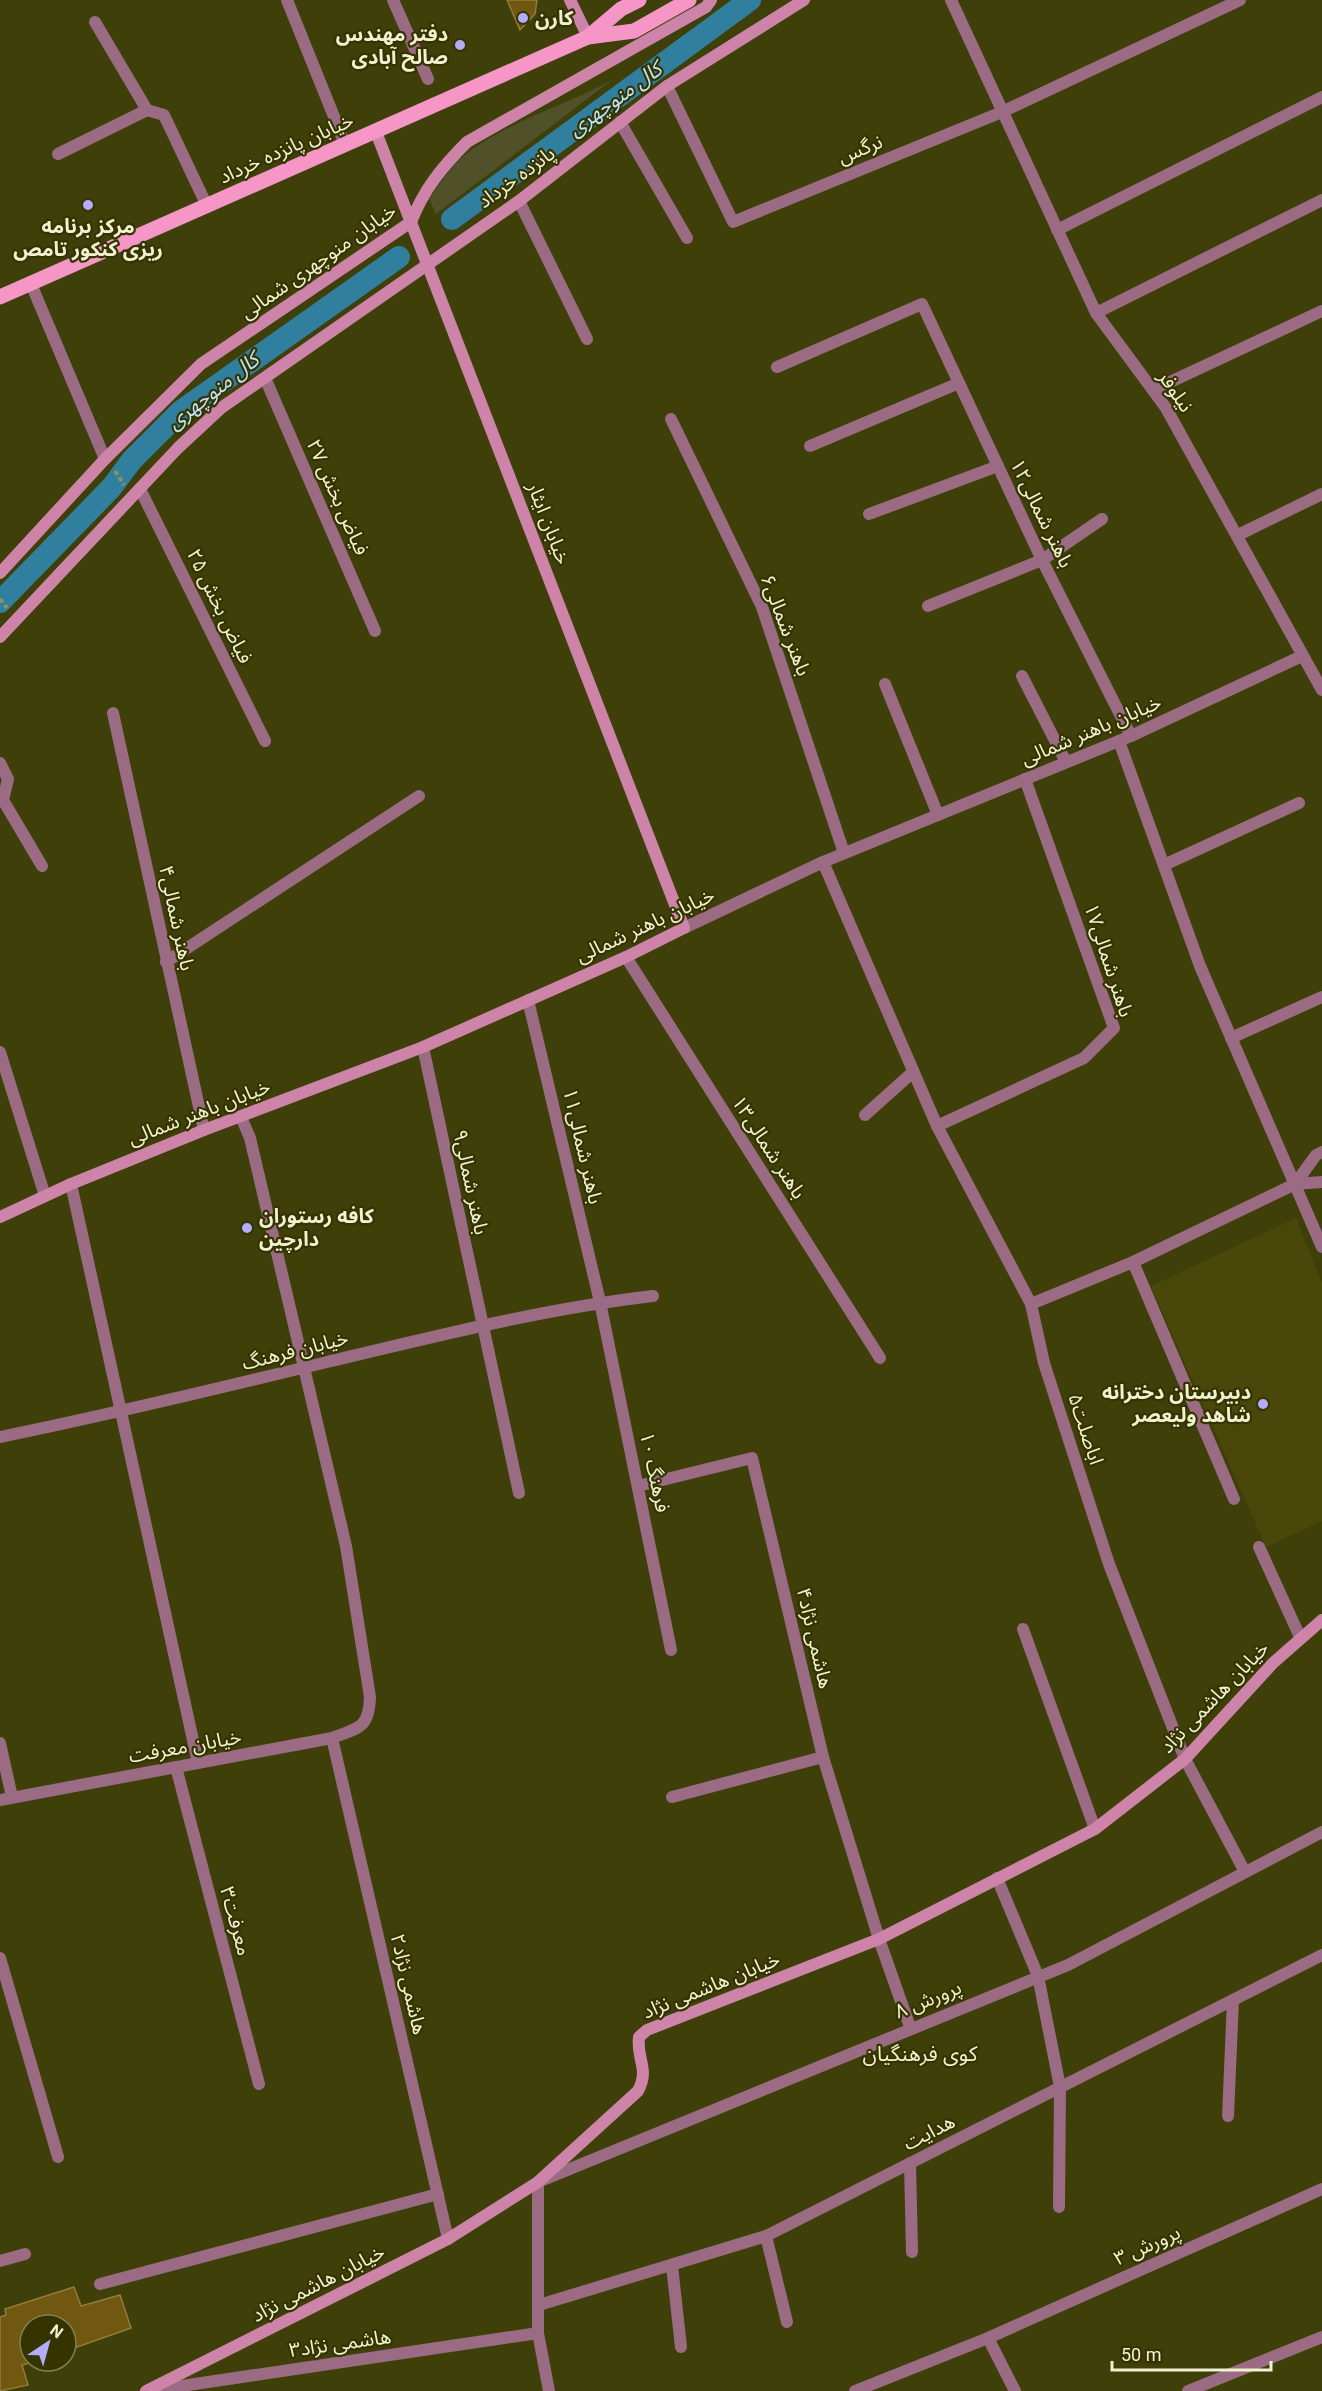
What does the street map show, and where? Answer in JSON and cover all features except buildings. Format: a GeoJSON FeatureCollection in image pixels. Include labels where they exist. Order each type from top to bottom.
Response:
{"type":"FeatureCollection","features":[{"type":"Feature","properties":{"kind":"main road","name":"خیابان پانزده خرداد"},"geometry":{"type":"LineString","coordinates":[[0,297],[588,37],[621,9],[639,0]]}},
{"type":"Feature","properties":{"kind":"main road","name":"خیابان پانزده خرداد"},"geometry":{"type":"LineString","coordinates":[[588,37],[634,31],[689,0]]}},
{"type":"Feature","properties":{"kind":"street"},"geometry":{"type":"LineString","coordinates":[[287,0],[345,144]]}},
{"type":"Feature","properties":{"kind":"street"},"geometry":{"type":"LineString","coordinates":[[393,0],[428,79]]}},
{"type":"Feature","properties":{"kind":"street"},"geometry":{"type":"LineString","coordinates":[[570,0],[588,37]]}},
{"type":"Feature","properties":{"kind":"street","name":"خیابان منوچهری شمالی"},"geometry":{"type":"LineString","coordinates":[[0,573],[109,464],[201,364],[411,222],[420,198],[439,171],[468,142],[706,7],[711,0]]}},
{"type":"Feature","properties":{"kind":"street","name":"پانزده خرداد"},"geometry":{"type":"LineString","coordinates":[[427,263],[519,201],[667,86],[804,0]]}},
{"type":"Feature","properties":{"kind":"street","name":"نیلوفر"},"geometry":{"type":"LineString","coordinates":[[951,0],[1096,313],[1166,408],[1322,690]]}},
{"type":"Feature","properties":{"kind":"street","name":"نرگس"},"geometry":{"type":"LineString","coordinates":[[667,86],[733,222],[1002,112],[1240,0]]}},
{"type":"Feature","properties":{"kind":"street"},"geometry":{"type":"LineString","coordinates":[[95,22],[147,110]]}},
{"type":"Feature","properties":{"kind":"street"},"geometry":{"type":"LineString","coordinates":[[1057,230],[1322,97]]}},
{"type":"Feature","properties":{"kind":"street"},"geometry":{"type":"LineString","coordinates":[[58,154],[147,110],[164,115],[207,206]]}},
{"type":"Feature","properties":{"kind":"street"},"geometry":{"type":"LineString","coordinates":[[620,122],[687,238]]}},
{"type":"Feature","properties":{"kind":"street","name":"خیابان ایثار"},"geometry":{"type":"LineString","coordinates":[[376,132],[684,928]]}},
{"type":"Feature","properties":{"kind":"street"},"geometry":{"type":"LineString","coordinates":[[1096,313],[1322,200]]}},
{"type":"Feature","properties":{"kind":"street"},"geometry":{"type":"LineString","coordinates":[[519,201],[587,339]]}},
{"type":"Feature","properties":{"kind":"street"},"geometry":{"type":"LineString","coordinates":[[0,638],[140,489],[221,408],[427,263]]}},
{"type":"Feature","properties":{"kind":"street"},"geometry":{"type":"LineString","coordinates":[[31,284],[109,464]]}},
{"type":"Feature","properties":{"kind":"street","name":"باهنر شمالی۱۲"},"geometry":{"type":"LineString","coordinates":[[777,367],[922,304],[1125,739],[1164,865],[1200,966],[1322,1246]]}},
{"type":"Feature","properties":{"kind":"street"},"geometry":{"type":"LineString","coordinates":[[1154,390],[1322,311]]}},
{"type":"Feature","properties":{"kind":"street","name":"فیاض بخش ۲۷"},"geometry":{"type":"LineString","coordinates":[[265,378],[375,631]]}},
{"type":"Feature","properties":{"kind":"street"},"geometry":{"type":"LineString","coordinates":[[810,446],[959,383]]}},
{"type":"Feature","properties":{"kind":"street","name":"باهنر شمالی۶"},"geometry":{"type":"LineString","coordinates":[[671,419],[762,607],[844,853]]}},
{"type":"Feature","properties":{"kind":"street"},"geometry":{"type":"LineString","coordinates":[[869,514],[998,466]]}},
{"type":"Feature","properties":{"kind":"street","name":"فیاض بخش ۲۵"},"geometry":{"type":"LineString","coordinates":[[140,489],[265,741]]}},
{"type":"Feature","properties":{"kind":"street"},"geometry":{"type":"LineString","coordinates":[[1238,535],[1322,494]]}},
{"type":"Feature","properties":{"kind":"street"},"geometry":{"type":"LineString","coordinates":[[928,606],[1042,560],[1102,519]]}},
{"type":"Feature","properties":{"kind":"street","name":"خیابان باهنر شمالی"},"geometry":{"type":"LineString","coordinates":[[0,1216],[71,1184],[204,1130],[423,1047],[626,957],[823,862],[1125,739],[1302,656]]}},
{"type":"Feature","properties":{"kind":"street"},"geometry":{"type":"LineString","coordinates":[[1022,676],[1066,762]]}},
{"type":"Feature","properties":{"kind":"street"},"geometry":{"type":"LineString","coordinates":[[885,684],[938,815]]}},
{"type":"Feature","properties":{"kind":"street","name":"باهنر شمالی۴"},"geometry":{"type":"LineString","coordinates":[[113,713],[204,1130]]}},
{"type":"Feature","properties":{"kind":"street"},"geometry":{"type":"LineString","coordinates":[[0,764],[8,779],[3,800],[42,866]]}},
{"type":"Feature","properties":{"kind":"street","name":"باهنر شمالی۱۷"},"geometry":{"type":"LineString","coordinates":[[937,1126],[1084,1058],[1114,1028],[1025,779]]}},
{"type":"Feature","properties":{"kind":"street"},"geometry":{"type":"LineString","coordinates":[[166,962],[419,796]]}},
{"type":"Feature","properties":{"kind":"street"},"geometry":{"type":"LineString","coordinates":[[1164,865],[1299,803]]}},
{"type":"Feature","properties":{"kind":"street","name":"اباصلت۵"},"geometry":{"type":"LineString","coordinates":[[823,862],[937,1126],[1031,1304],[1044,1363],[1109,1564],[1185,1759],[1245,1872]]}},
{"type":"Feature","properties":{"kind":"street","name":"باهنر شمالی۱۳"},"geometry":{"type":"LineString","coordinates":[[626,957],[880,1358]]}},
{"type":"Feature","properties":{"kind":"street"},"geometry":{"type":"LineString","coordinates":[[1231,1038],[1322,997]]}},
{"type":"Feature","properties":{"kind":"street","name":"باهنر شمالی۱۱"},"geometry":{"type":"LineString","coordinates":[[528,1000],[600,1302]]}},
{"type":"Feature","properties":{"kind":"street","name":"باهنر شمالی۹"},"geometry":{"type":"LineString","coordinates":[[423,1047],[519,1493]]}},
{"type":"Feature","properties":{"kind":"street"},"geometry":{"type":"LineString","coordinates":[[0,1052],[45,1196]]}},
{"type":"Feature","properties":{"kind":"street"},"geometry":{"type":"LineString","coordinates":[[865,1114],[913,1072]]}},
{"type":"Feature","properties":{"kind":"street"},"geometry":{"type":"LineString","coordinates":[[241,1117],[250,1138],[305,1368]]}},
{"type":"Feature","properties":{"kind":"street"},"geometry":{"type":"LineString","coordinates":[[1295,1184],[1316,1155],[1322,1152]]}},
{"type":"Feature","properties":{"kind":"street"},"geometry":{"type":"LineString","coordinates":[[1031,1304],[1133,1262],[1295,1184],[1322,1182]]}},
{"type":"Feature","properties":{"kind":"street"},"geometry":{"type":"LineString","coordinates":[[71,1184],[198,1763]]}},
{"type":"Feature","properties":{"kind":"street"},"geometry":{"type":"LineString","coordinates":[[1133,1262],[1234,1499]]}},
{"type":"Feature","properties":{"kind":"street","name":"خیابان فرهنگ"},"geometry":{"type":"LineString","coordinates":[[0,1437],[121,1412],[481,1325],[600,1302],[653,1296]]}},
{"type":"Feature","properties":{"kind":"street","name":"فرهنگ ۱۰"},"geometry":{"type":"LineString","coordinates":[[600,1302],[671,1650]]}},
{"type":"Feature","properties":{"kind":"street","name":"خیابان معرفت"},"geometry":{"type":"LineString","coordinates":[[6,1798],[332,1738],[360,1728],[369,1716],[370,1697],[346,1546],[305,1368]]}},
{"type":"Feature","properties":{"kind":"street","name":"هاشمی نژاد۴"},"geometry":{"type":"LineString","coordinates":[[638,1486],[752,1458],[824,1757],[879,1939],[910,2027]]}},
{"type":"Feature","properties":{"kind":"street"},"geometry":{"type":"LineString","coordinates":[[1259,1547],[1300,1637]]}},
{"type":"Feature","properties":{"kind":"street","name":"خیابان هاشمی نژاد"},"geometry":{"type":"LineString","coordinates":[[146,2391],[448,2239],[538,2182],[638,2091],[644,2079],[644,2069],[637,2049],[639,2037],[647,2030],[879,1939],[1095,1829],[1185,1759],[1300,1637],[1322,1620]]}},
{"type":"Feature","properties":{"kind":"street"},"geometry":{"type":"LineString","coordinates":[[1023,1629],[1095,1829]]}},
{"type":"Feature","properties":{"kind":"street","name":"هاشمی نژاد۲"},"geometry":{"type":"LineString","coordinates":[[332,1738],[448,2239]]}},
{"type":"Feature","properties":{"kind":"street"},"geometry":{"type":"LineString","coordinates":[[0,1743],[6,1798]]}},
{"type":"Feature","properties":{"kind":"street"},"geometry":{"type":"LineString","coordinates":[[672,1797],[824,1757]]}},
{"type":"Feature","properties":{"kind":"street","name":"معرفت۳"},"geometry":{"type":"LineString","coordinates":[[176,1767],[259,2084]]}},
{"type":"Feature","properties":{"kind":"street","name":"پرورش ۸"},"geometry":{"type":"LineString","coordinates":[[538,2182],[910,2027],[1068,1965],[1322,1832]]}},
{"type":"Feature","properties":{"kind":"street"},"geometry":{"type":"LineString","coordinates":[[997,1878],[1038,1976],[1060,2087],[1059,2207]]}},
{"type":"Feature","properties":{"kind":"street","name":"هدایت"},"geometry":{"type":"LineString","coordinates":[[539,2305],[766,2236],[1322,1955]]}},
{"type":"Feature","properties":{"kind":"street"},"geometry":{"type":"LineString","coordinates":[[0,1958],[58,2157]]}},
{"type":"Feature","properties":{"kind":"street"},"geometry":{"type":"LineString","coordinates":[[1228,2116],[1233,2000]]}},
{"type":"Feature","properties":{"kind":"street"},"geometry":{"type":"LineString","coordinates":[[910,2163],[912,2252]]}},
{"type":"Feature","properties":{"kind":"street"},"geometry":{"type":"LineString","coordinates":[[538,2182],[538,2334],[549,2391]]}},
{"type":"Feature","properties":{"kind":"street","name":"پرورش ۳"},"geometry":{"type":"LineString","coordinates":[[855,2391],[988,2338],[1322,2189]]}},
{"type":"Feature","properties":{"kind":"street"},"geometry":{"type":"LineString","coordinates":[[100,2284],[438,2194]]}},
{"type":"Feature","properties":{"kind":"street"},"geometry":{"type":"LineString","coordinates":[[766,2236],[787,2322]]}},
{"type":"Feature","properties":{"kind":"street"},"geometry":{"type":"LineString","coordinates":[[0,2261],[25,2254]]}},
{"type":"Feature","properties":{"kind":"street"},"geometry":{"type":"LineString","coordinates":[[672,2266],[681,2347]]}},
{"type":"Feature","properties":{"kind":"street","name":"هاشمی نژاد۳"},"geometry":{"type":"LineString","coordinates":[[146,2391],[538,2334]]}},
{"type":"Feature","properties":{"kind":"street"},"geometry":{"type":"LineString","coordinates":[[1188,2391],[1322,2337]]}},
{"type":"Feature","properties":{"kind":"street"},"geometry":{"type":"LineString","coordinates":[[988,2338],[1015,2391]]}},
{"type":"Feature","properties":{"kind":"path"},"geometry":{"type":"LineString","coordinates":[[109,464],[125,487]]}},
{"type":"Feature","properties":{"kind":"shaded area"},"geometry":{"type":"Polygon","coordinates":[[[612,80],[436,214],[429,199],[460,159],[513,125],[612,80]]]}},
{"type":"Feature","properties":{"kind":"shaded area","name":"دبیرستان دخترانه شاهد ولیعصر"},"geometry":{"type":"Polygon","coordinates":[[[1296,1218],[1322,1283],[1322,1521],[1266,1547],[1151,1286],[1296,1218]]]}},
{"type":"Feature","properties":{"kind":"waterway","name":"کال منوچهری"},"geometry":{"type":"LineString","coordinates":[[452,219],[750,0]]}},
{"type":"Feature","properties":{"kind":"waterway","name":"کال منوچهری"},"geometry":{"type":"LineString","coordinates":[[0,602],[111,488],[132,460],[181,411],[399,257]]}},
{"type":"Feature","properties":{"kind":"place","name":"کارن"},"geometry":{"type":"Point","coordinates":[523,18]}},
{"type":"Feature","properties":{"kind":"place","name":"دفتر مهندس صالح آبادی"},"geometry":{"type":"Point","coordinates":[460,45]}},
{"type":"Feature","properties":{"kind":"place","name":"مرکز برنامه ریزی کنکور تامص"},"geometry":{"type":"Point","coordinates":[88,205]}},
{"type":"Feature","properties":{"kind":"place","name":"کافه رستوران دارچین"},"geometry":{"type":"Point","coordinates":[247,1228]}},
{"type":"Feature","properties":{"kind":"place","name":"دبیرستان دخترانه شاهد ولیعصر"},"geometry":{"type":"Point","coordinates":[1263,1404]}},
{"type":"Feature","properties":{"kind":"district","name":"کوی فرهنگیان"},"geometry":{"type":"Point","coordinates":[920,2054]}}]}
